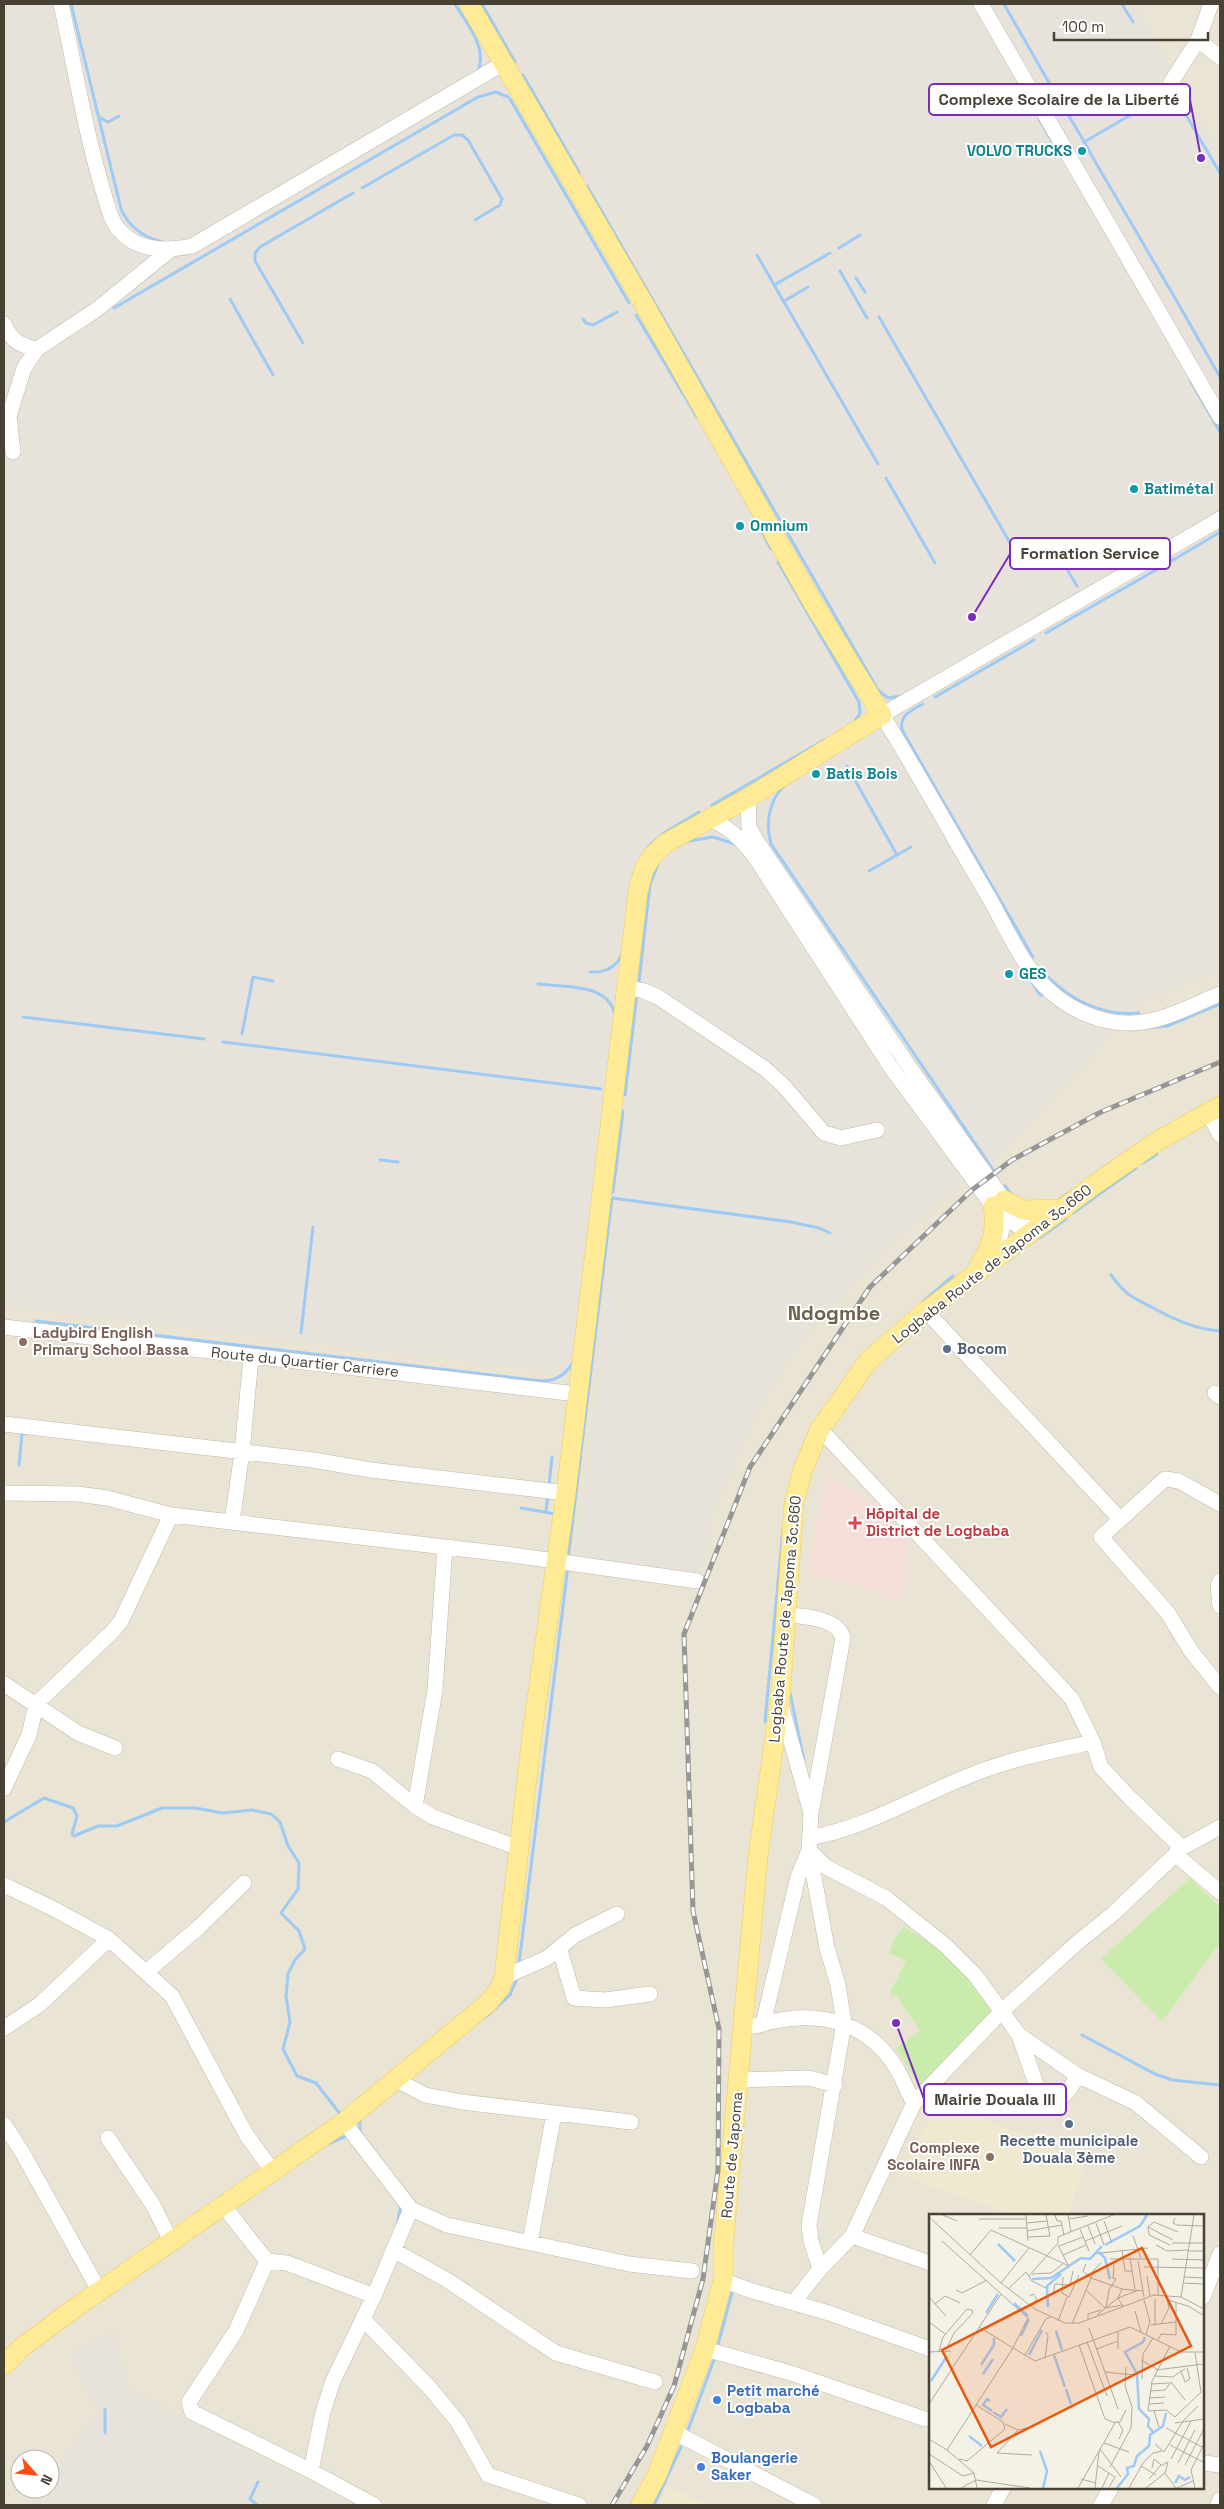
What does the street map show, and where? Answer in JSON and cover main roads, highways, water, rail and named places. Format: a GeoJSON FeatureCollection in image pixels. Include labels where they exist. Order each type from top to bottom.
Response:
{"type":"FeatureCollection","features":[{"type":"Feature","properties":{"kind":"main road"},"geometry":{"type":"LineString","coordinates":[[4,2365],[21,2348],[72,2310],[222,2204],[344,2122],[488,2003],[500,1988],[504,1977],[533,1727],[566,1493],[638,892],[644,869],[653,855],[666,843],[748,798],[882,715],[812,603],[644,304],[469,4]]}},
{"type":"Feature","properties":{"kind":"main road","name":"Logbaba Route de Japoma 3c.660"},"geometry":{"type":"LineString","coordinates":[[744,2030],[748,1951],[758,1855],[780,1702],[794,1503],[803,1469],[820,1428],[869,1360],[926,1311],[993,1259],[1156,1142],[1214,1109]]}},
{"type":"Feature","properties":{"kind":"main road"},"geometry":{"type":"LineString","coordinates":[[972,1275],[985,1256],[993,1238],[995,1223],[1001,1208],[1023,1210],[1062,1209]]}},
{"type":"Feature","properties":{"kind":"main road","name":"Route de Japoma"},"geometry":{"type":"LineString","coordinates":[[642,2505],[674,2432],[705,2349],[723,2280],[723,2250],[744,2030]]}},
{"type":"Feature","properties":{"kind":"waterway"},"geometry":{"type":"LineString","coordinates":[[71,4],[121,209],[132,226],[143,234],[162,242]]}},
{"type":"Feature","properties":{"kind":"waterway"},"geometry":{"type":"LineString","coordinates":[[455,4],[475,37],[478,46],[480,64],[477,73]]}},
{"type":"Feature","properties":{"kind":"waterway"},"geometry":{"type":"LineString","coordinates":[[482,4],[515,62]]}},
{"type":"Feature","properties":{"kind":"waterway"},"geometry":{"type":"LineString","coordinates":[[1004,4],[1063,107]]}},
{"type":"Feature","properties":{"kind":"waterway"},"geometry":{"type":"LineString","coordinates":[[1122,4],[1133,22]]}},
{"type":"Feature","properties":{"kind":"waterway"},"geometry":{"type":"LineString","coordinates":[[523,75],[579,172]]}},
{"type":"Feature","properties":{"kind":"waterway"},"geometry":{"type":"LineString","coordinates":[[114,308],[478,97],[496,92],[508,97]]}},
{"type":"Feature","properties":{"kind":"waterway"},"geometry":{"type":"LineString","coordinates":[[1084,142],[1170,92],[1174,93],[1185,113]]}},
{"type":"Feature","properties":{"kind":"waterway"},"geometry":{"type":"LineString","coordinates":[[510,99],[629,303]]}},
{"type":"Feature","properties":{"kind":"waterway"},"geometry":{"type":"LineString","coordinates":[[1186,115],[1220,173]]}},
{"type":"Feature","properties":{"kind":"waterway"},"geometry":{"type":"LineString","coordinates":[[99,117],[108,122],[119,116]]}},
{"type":"Feature","properties":{"kind":"waterway"},"geometry":{"type":"LineString","coordinates":[[1069,116],[1089,150]]}},
{"type":"Feature","properties":{"kind":"waterway"},"geometry":{"type":"LineString","coordinates":[[1039,119],[1052,141]]}},
{"type":"Feature","properties":{"kind":"waterway"},"geometry":{"type":"LineString","coordinates":[[362,188],[454,135],[462,135],[468,140],[502,199],[500,205],[475,220]]}},
{"type":"Feature","properties":{"kind":"waterway"},"geometry":{"type":"LineString","coordinates":[[1089,151],[1175,298]]}},
{"type":"Feature","properties":{"kind":"waterway"},"geometry":{"type":"LineString","coordinates":[[587,186],[878,690],[888,698],[901,696]]}},
{"type":"Feature","properties":{"kind":"waterway"},"geometry":{"type":"LineString","coordinates":[[303,343],[255,261],[255,253],[260,247],[353,193]]}},
{"type":"Feature","properties":{"kind":"waterway"},"geometry":{"type":"LineString","coordinates":[[839,248],[860,235]]}},
{"type":"Feature","properties":{"kind":"waterway"},"geometry":{"type":"LineString","coordinates":[[776,284],[830,253]]}},
{"type":"Feature","properties":{"kind":"waterway"},"geometry":{"type":"LineString","coordinates":[[757,255],[772,281]]}},
{"type":"Feature","properties":{"kind":"waterway"},"geometry":{"type":"LineString","coordinates":[[840,271],[867,318]]}},
{"type":"Feature","properties":{"kind":"waterway"},"geometry":{"type":"LineString","coordinates":[[856,278],[865,292]]}},
{"type":"Feature","properties":{"kind":"waterway"},"geometry":{"type":"LineString","coordinates":[[773,283],[878,464]]}},
{"type":"Feature","properties":{"kind":"waterway"},"geometry":{"type":"LineString","coordinates":[[786,300],[808,287]]}},
{"type":"Feature","properties":{"kind":"waterway"},"geometry":{"type":"LineString","coordinates":[[1175,298],[1220,377]]}},
{"type":"Feature","properties":{"kind":"waterway"},"geometry":{"type":"LineString","coordinates":[[230,299],[273,375]]}},
{"type":"Feature","properties":{"kind":"waterway"},"geometry":{"type":"LineString","coordinates":[[583,319],[586,323],[593,325],[617,312]]}},
{"type":"Feature","properties":{"kind":"waterway"},"geometry":{"type":"LineString","coordinates":[[636,315],[697,417]]}},
{"type":"Feature","properties":{"kind":"waterway"},"geometry":{"type":"LineString","coordinates":[[879,317],[1013,548],[1026,555],[1050,540],[1077,586]]}},
{"type":"Feature","properties":{"kind":"waterway"},"geometry":{"type":"LineString","coordinates":[[1190,380],[1220,432]]}},
{"type":"Feature","properties":{"kind":"waterway"},"geometry":{"type":"LineString","coordinates":[[886,478],[935,563]]}},
{"type":"Feature","properties":{"kind":"waterway"},"geometry":{"type":"LineString","coordinates":[[755,519],[771,549]]}},
{"type":"Feature","properties":{"kind":"waterway"},"geometry":{"type":"LineString","coordinates":[[1046,633],[1220,532]]}},
{"type":"Feature","properties":{"kind":"waterway"},"geometry":{"type":"LineString","coordinates":[[778,562],[859,702],[860,713],[855,721]]}},
{"type":"Feature","properties":{"kind":"waterway"},"geometry":{"type":"LineString","coordinates":[[935,697],[1034,640]]}},
{"type":"Feature","properties":{"kind":"waterway"},"geometry":{"type":"LineString","coordinates":[[923,704],[904,717],[902,720],[902,730],[1033,957]]}},
{"type":"Feature","properties":{"kind":"waterway"},"geometry":{"type":"LineString","coordinates":[[712,805],[826,739]]}},
{"type":"Feature","properties":{"kind":"waterway"},"geometry":{"type":"LineString","coordinates":[[847,766],[897,855]]}},
{"type":"Feature","properties":{"kind":"waterway"},"geometry":{"type":"LineString","coordinates":[[785,785],[775,798],[770,812],[768,828],[771,844],[994,1171]]}},
{"type":"Feature","properties":{"kind":"waterway"},"geometry":{"type":"LineString","coordinates":[[648,847],[664,833],[699,812]]}},
{"type":"Feature","properties":{"kind":"waterway"},"geometry":{"type":"LineString","coordinates":[[689,841],[713,837],[735,844]]}},
{"type":"Feature","properties":{"kind":"waterway"},"geometry":{"type":"LineString","coordinates":[[869,871],[911,847]]}},
{"type":"Feature","properties":{"kind":"waterway"},"geometry":{"type":"LineString","coordinates":[[639,982],[650,885],[658,864]]}},
{"type":"Feature","properties":{"kind":"waterway"},"geometry":{"type":"LineString","coordinates":[[590,972],[600,972],[609,969],[617,963],[622,954]]}},
{"type":"Feature","properties":{"kind":"waterway"},"geometry":{"type":"LineString","coordinates":[[1047,976],[1067,993],[1089,1005],[1113,1012],[1139,1013]]}},
{"type":"Feature","properties":{"kind":"waterway"},"geometry":{"type":"LineString","coordinates":[[242,1034],[253,977],[273,981]]}},
{"type":"Feature","properties":{"kind":"waterway"},"geometry":{"type":"LineString","coordinates":[[538,984],[572,987],[595,992],[604,997],[611,1005],[615,1015]]}},
{"type":"Feature","properties":{"kind":"waterway"},"geometry":{"type":"LineString","coordinates":[[1033,984],[1040,995],[1045,995]]}},
{"type":"Feature","properties":{"kind":"waterway"},"geometry":{"type":"LineString","coordinates":[[625,1095],[637,994]]}},
{"type":"Feature","properties":{"kind":"waterway"},"geometry":{"type":"LineString","coordinates":[[1129,1030],[1167,1026],[1220,1004]]}},
{"type":"Feature","properties":{"kind":"waterway"},"geometry":{"type":"LineString","coordinates":[[23,1017],[204,1039]]}},
{"type":"Feature","properties":{"kind":"waterway"},"geometry":{"type":"LineString","coordinates":[[223,1042],[601,1089]]}},
{"type":"Feature","properties":{"kind":"waterway"},"geometry":{"type":"LineString","coordinates":[[613,1192],[623,1111]]}},
{"type":"Feature","properties":{"kind":"waterway"},"geometry":{"type":"LineString","coordinates":[[1143,1163],[1157,1154]]}},
{"type":"Feature","properties":{"kind":"waterway"},"geometry":{"type":"LineString","coordinates":[[380,1160],[398,1162]]}},
{"type":"Feature","properties":{"kind":"waterway"},"geometry":{"type":"LineString","coordinates":[[1073,1213],[1136,1168]]}},
{"type":"Feature","properties":{"kind":"waterway"},"geometry":{"type":"LineString","coordinates":[[1005,1186],[1012,1195]]}},
{"type":"Feature","properties":{"kind":"waterway"},"geometry":{"type":"LineString","coordinates":[[1060,1199],[1070,1192]]}},
{"type":"Feature","properties":{"kind":"waterway"},"geometry":{"type":"LineString","coordinates":[[568,1559],[612,1198],[791,1222],[819,1228],[830,1233]]}},
{"type":"Feature","properties":{"kind":"waterway"},"geometry":{"type":"LineString","coordinates":[[1039,1238],[1066,1219]]}},
{"type":"Feature","properties":{"kind":"waterway"},"geometry":{"type":"LineString","coordinates":[[301,1333],[313,1227]]}},
{"type":"Feature","properties":{"kind":"waterway"},"geometry":{"type":"LineString","coordinates":[[1111,1275],[1127,1293],[1172,1318],[1187,1324],[1220,1331]]}},
{"type":"Feature","properties":{"kind":"waterway"},"geometry":{"type":"LineString","coordinates":[[924,1301],[953,1276]]}},
{"type":"Feature","properties":{"kind":"waterway"},"geometry":{"type":"LineString","coordinates":[[36,1321],[541,1381],[552,1380],[560,1376],[568,1370],[574,1360]]}},
{"type":"Feature","properties":{"kind":"waterway"},"geometry":{"type":"LineString","coordinates":[[19,1465],[22,1433],[26,1434]]}},
{"type":"Feature","properties":{"kind":"waterway"},"geometry":{"type":"LineString","coordinates":[[549,1486],[552,1457]]}},
{"type":"Feature","properties":{"kind":"waterway"},"geometry":{"type":"LineString","coordinates":[[546,1511],[548,1495]]}},
{"type":"Feature","properties":{"kind":"waterway"},"geometry":{"type":"LineString","coordinates":[[521,1508],[556,1514]]}},
{"type":"Feature","properties":{"kind":"waterway"},"geometry":{"type":"LineString","coordinates":[[765,1722],[783,1529]]}},
{"type":"Feature","properties":{"kind":"waterway"},"geometry":{"type":"LineString","coordinates":[[519,1964],[568,1566]]}},
{"type":"Feature","properties":{"kind":"waterway"},"geometry":{"type":"LineString","coordinates":[[790,1693],[804,1760]]}},
{"type":"Feature","properties":{"kind":"waterway"},"geometry":{"type":"LineString","coordinates":[[4,1822],[44,1798],[73,1808],[77,1816],[72,1834],[74,1836],[98,1826],[117,1826],[162,1808],[195,1808],[223,1813],[252,1810],[271,1814],[280,1822],[288,1846],[299,1863],[298,1889],[281,1913],[299,1931],[305,1949],[295,1960],[288,1974],[286,1996],[290,2022],[283,2049],[297,2076],[316,2083],[341,2115]]}},
{"type":"Feature","properties":{"kind":"waterway"},"geometry":{"type":"LineString","coordinates":[[486,2017],[510,1995],[518,1976]]}},
{"type":"Feature","properties":{"kind":"waterway"},"geometry":{"type":"LineString","coordinates":[[1082,2035],[1155,2074],[1172,2080],[1220,2085]]}},
{"type":"Feature","properties":{"kind":"waterway"},"geometry":{"type":"LineString","coordinates":[[360,2119],[360,2132]]}},
{"type":"Feature","properties":{"kind":"waterway"},"geometry":{"type":"LineString","coordinates":[[330,2143],[349,2135]]}},
{"type":"Feature","properties":{"kind":"waterway"},"geometry":{"type":"LineString","coordinates":[[397,2225],[401,2205]]}},
{"type":"Feature","properties":{"kind":"waterway"},"geometry":{"type":"LineString","coordinates":[[717,2348],[732,2293]]}},
{"type":"Feature","properties":{"kind":"waterway"},"geometry":{"type":"LineString","coordinates":[[687,2433],[715,2357]]}},
{"type":"Feature","properties":{"kind":"waterway"},"geometry":{"type":"LineString","coordinates":[[105,2409],[105,2433]]}},
{"type":"Feature","properties":{"kind":"waterway"},"geometry":{"type":"LineString","coordinates":[[654,2505],[681,2447]]}},
{"type":"Feature","properties":{"kind":"waterway"},"geometry":{"type":"LineString","coordinates":[[257,2505],[250,2499],[258,2482]]}},
{"type":"Feature","properties":{"kind":"railway"},"geometry":{"type":"LineString","coordinates":[[612,2505],[647,2446],[674,2386],[703,2279],[718,2170],[719,2029],[693,1911],[684,1634],[750,1467],[870,1287],[972,1190],[1012,1160],[1101,1112],[1220,1062]]}},
{"type":"Feature","properties":{"kind":"place","name":"VOLVO TRUCKS"},"geometry":{"type":"Point","coordinates":[1082,151]}},
{"type":"Feature","properties":{"kind":"place","name":"Complexe Scolaire de la Liberté"},"geometry":{"type":"Point","coordinates":[1201,158]}},
{"type":"Feature","properties":{"kind":"place","name":"Batimétal"},"geometry":{"type":"Point","coordinates":[1134,489]}},
{"type":"Feature","properties":{"kind":"place","name":"Omnium"},"geometry":{"type":"Point","coordinates":[740,526]}},
{"type":"Feature","properties":{"kind":"place","name":"Formation Service"},"geometry":{"type":"Point","coordinates":[972,617]}},
{"type":"Feature","properties":{"kind":"place","name":"Batis Bois"},"geometry":{"type":"Point","coordinates":[816,774]}},
{"type":"Feature","properties":{"kind":"place","name":"GES"},"geometry":{"type":"Point","coordinates":[1009,974]}},
{"type":"Feature","properties":{"kind":"place","name":"Ladybird English Primary School Bassa"},"geometry":{"type":"Point","coordinates":[23,1342]}},
{"type":"Feature","properties":{"kind":"place","name":"Bocom"},"geometry":{"type":"Point","coordinates":[947,1349]}},
{"type":"Feature","properties":{"kind":"place","name":"Hôpital de District de Logbaba"},"geometry":{"type":"Point","coordinates":[855,1523]}},
{"type":"Feature","properties":{"kind":"place","name":"Mairie Douala lll"},"geometry":{"type":"Point","coordinates":[896,2023]}},
{"type":"Feature","properties":{"kind":"place","name":"Recette municipale Douala 3ème"},"geometry":{"type":"Point","coordinates":[1069,2124]}},
{"type":"Feature","properties":{"kind":"place","name":"Complexe Scolaire INFA"},"geometry":{"type":"Point","coordinates":[990,2157]}},
{"type":"Feature","properties":{"kind":"place","name":"Petit marché Logbaba"},"geometry":{"type":"Point","coordinates":[717,2400]}},
{"type":"Feature","properties":{"kind":"place","name":"Boulangerie Saker"},"geometry":{"type":"Point","coordinates":[701,2467]}},
{"type":"Feature","properties":{"kind":"district","name":"Ndogmbe"},"geometry":{"type":"Point","coordinates":[834,1313]}}]}
